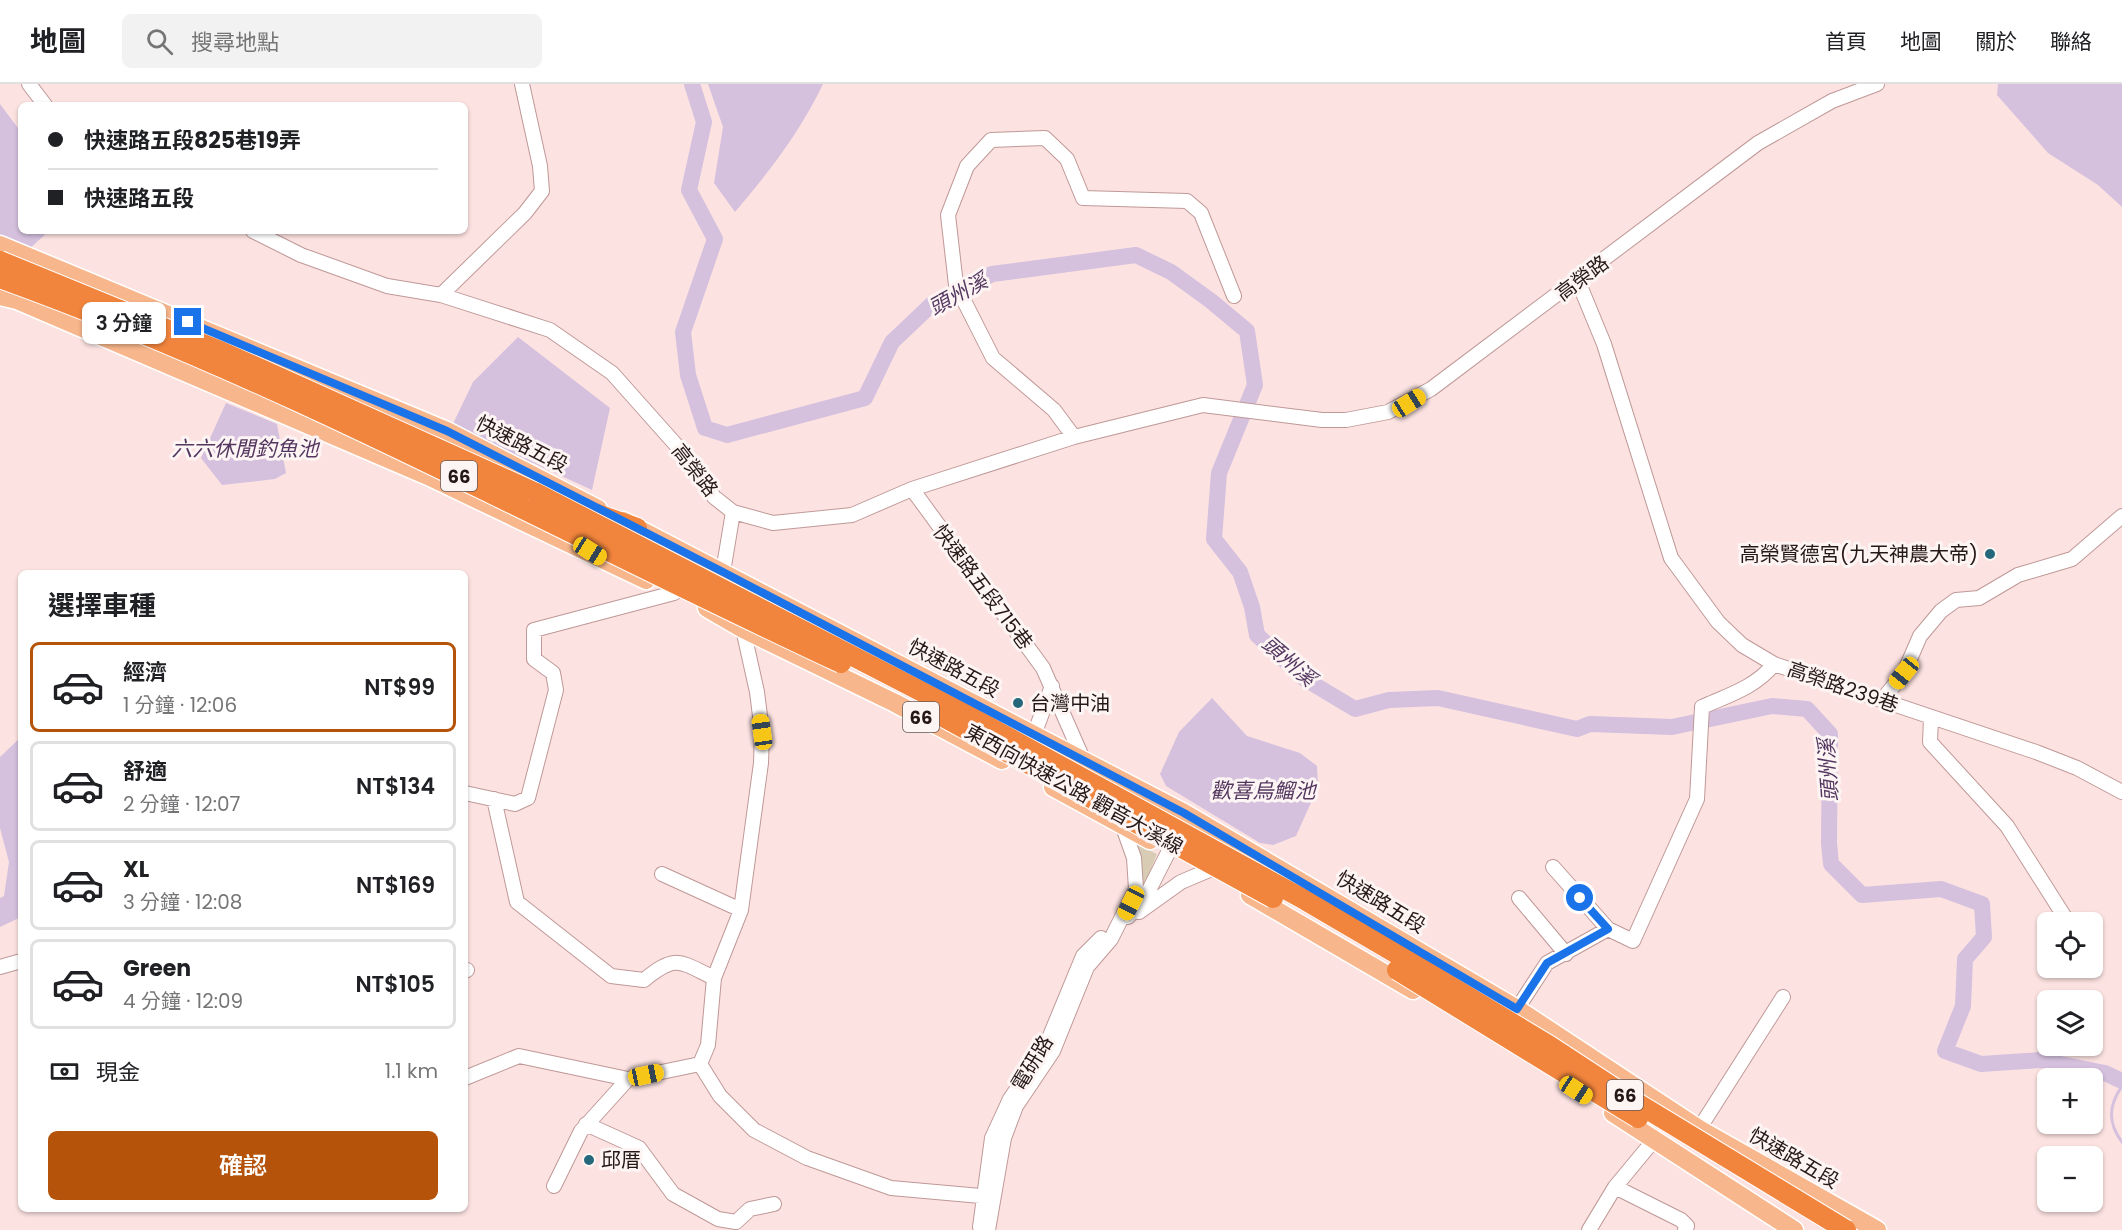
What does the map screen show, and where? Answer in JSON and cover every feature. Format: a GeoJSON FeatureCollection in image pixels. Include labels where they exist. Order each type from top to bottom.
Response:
{"type":"FeatureCollection","features":[{"type":"Feature","properties":{"kind":"highway","name":"東西向快速公路 觀音大溪線"},"geometry":{"type":"LineString","coordinates":[[0,261],[225,352],[534,492],[623,535],[973,718],[1305,900],[1550,1046],[1647,1109],[1846,1230]]}},
{"type":"Feature","properties":{"kind":"highway","name":"東西向快速公路 觀音大溪線"},"geometry":{"type":"LineString","coordinates":[[0,278],[218,366],[434,463],[847,666],[1298,912],[1398,970],[1819,1230]]}},
{"type":"Feature","properties":{"kind":"highway"},"geometry":{"type":"LineString","coordinates":[[534,492],[637,528]]}},
{"type":"Feature","properties":{"kind":"highway"},"geometry":{"type":"LineString","coordinates":[[516,504],[609,562]]}},
{"type":"Feature","properties":{"kind":"main road","name":"快速路五段"},"geometry":{"type":"LineString","coordinates":[[0,245],[447,431],[723,572],[1034,736],[1083,759],[1184,813],[1517,1009],[1699,1129],[1876,1230]]}},
{"type":"Feature","properties":{"kind":"main road","name":"66"},"geometry":{"type":"LineString","coordinates":[[0,296],[18,300],[428,476],[674,593],[896,703],[1123,827],[1171,850],[1538,1065],[1794,1230]]}},
{"type":"Feature","properties":{"kind":"street"},"geometry":{"type":"LineString","coordinates":[[441,295],[525,213],[542,191],[540,166],[522,84]]}},
{"type":"Feature","properties":{"kind":"street","name":"高榮路"},"geometry":{"type":"LineString","coordinates":[[259,234],[301,255],[387,286],[441,295],[550,330],[612,373],[693,464],[714,497],[733,512],[773,522],[852,515],[912,489],[1074,437],[1209,406],[1346,420],[1368,418],[1409,403],[1578,281],[1758,143],[1832,101],[1877,84]]}},
{"type":"Feature","properties":{"kind":"street"},"geometry":{"type":"LineString","coordinates":[[34,87],[43,102]]}},
{"type":"Feature","properties":{"kind":"street"},"geometry":{"type":"LineString","coordinates":[[1074,437],[1054,410],[993,358],[956,285],[948,215],[967,166],[991,140],[1045,138],[1066,159],[1083,198],[1186,201],[1201,213],[1234,296]]}},
{"type":"Feature","properties":{"kind":"street","name":"高榮路239巷"},"geometry":{"type":"LineString","coordinates":[[1578,281],[1604,344],[1671,558],[1718,622],[1742,645],[1774,664],[2078,768],[2122,792]]}},
{"type":"Feature","properties":{"kind":"street","name":"快速路五段715巷"},"geometry":{"type":"LineString","coordinates":[[912,489],[1043,668],[1083,759]]}},
{"type":"Feature","properties":{"kind":"street"},"geometry":{"type":"LineString","coordinates":[[723,572],[733,512]]}},
{"type":"Feature","properties":{"kind":"street"},"geometry":{"type":"LineString","coordinates":[[1882,700],[1904,673],[1920,636],[1941,611],[1956,600],[1979,598],[2018,575],[2072,560],[2122,516]]}},
{"type":"Feature","properties":{"kind":"street"},"geometry":{"type":"LineString","coordinates":[[468,795],[515,804],[528,798],[556,690],[553,673],[534,659],[534,630],[674,593]]}},
{"type":"Feature","properties":{"kind":"street"},"geometry":{"type":"LineString","coordinates":[[700,1064],[708,1045],[714,978],[741,910],[761,763],[762,732],[757,692],[743,629]]}},
{"type":"Feature","properties":{"kind":"street"},"geometry":{"type":"LineString","coordinates":[[1553,867],[1608,929],[1633,941],[1697,799],[1702,707],[1747,688],[1764,677],[1774,664]]}},
{"type":"Feature","properties":{"kind":"street"},"geometry":{"type":"LineString","coordinates":[[1020,769],[1052,686]]}},
{"type":"Feature","properties":{"kind":"street"},"geometry":{"type":"LineString","coordinates":[[1931,718],[1930,742],[2007,826],[2062,912]]}},
{"type":"Feature","properties":{"kind":"street"},"geometry":{"type":"LineString","coordinates":[[494,799],[517,902],[610,976],[644,980],[663,964],[682,962],[714,978]]}},
{"type":"Feature","properties":{"kind":"street","name":"電研路"},"geometry":{"type":"LineString","coordinates":[[988,1230],[992,1138],[1010,1099],[1045,1048],[1083,956],[1144,900],[1171,850],[1184,813]]}},
{"type":"Feature","properties":{"kind":"street","name":"電研路"},"geometry":{"type":"LineString","coordinates":[[1121,922],[1136,890],[1134,858],[1123,827]]}},
{"type":"Feature","properties":{"kind":"street"},"geometry":{"type":"LineString","coordinates":[[1121,922],[1181,882],[1207,871]]}},
{"type":"Feature","properties":{"kind":"street"},"geometry":{"type":"LineString","coordinates":[[662,874],[741,910]]}},
{"type":"Feature","properties":{"kind":"street"},"geometry":{"type":"LineString","coordinates":[[1519,898],[1566,954]]}},
{"type":"Feature","properties":{"kind":"street"},"geometry":{"type":"LineString","coordinates":[[1517,1009],[1547,963],[1608,929]]}},
{"type":"Feature","properties":{"kind":"street"},"geometry":{"type":"LineString","coordinates":[[0,967],[18,962]]}},
{"type":"Feature","properties":{"kind":"street"},"geometry":{"type":"LineString","coordinates":[[1699,1129],[1783,997]]}},
{"type":"Feature","properties":{"kind":"street"},"geometry":{"type":"LineString","coordinates":[[468,1077],[519,1056],[628,1079],[700,1064]]}},
{"type":"Feature","properties":{"kind":"street"},"geometry":{"type":"LineString","coordinates":[[700,1064],[720,1096],[754,1130],[807,1158],[891,1188],[989,1197]]}},
{"type":"Feature","properties":{"kind":"street"},"geometry":{"type":"LineString","coordinates":[[554,1186],[586,1124],[628,1079]]}},
{"type":"Feature","properties":{"kind":"street"},"geometry":{"type":"LineString","coordinates":[[586,1124],[639,1148],[673,1194],[718,1219],[736,1222],[750,1209],[774,1204]]}},
{"type":"Feature","properties":{"kind":"street"},"geometry":{"type":"LineString","coordinates":[[1589,1230],[1615,1187],[1654,1140]]}},
{"type":"Feature","properties":{"kind":"street"},"geometry":{"type":"LineString","coordinates":[[1615,1187],[1681,1220],[1687,1226],[1685,1230]]}},
{"type":"Feature","properties":{"kind":"street","name":"電研路"},"geometry":{"type":"LineString","coordinates":[[980,1230],[989,1197]]}},
{"type":"Feature","properties":{"kind":"shaded area"},"geometry":{"type":"Polygon","coordinates":[[[1136,844],[1157,854],[1139,898],[1141,861],[1136,844]]]}},
{"type":"Feature","properties":{"kind":"water"},"geometry":{"type":"Polygon","coordinates":[[[708,84],[823,84],[783,151],[735,212],[714,183],[723,127],[708,84]]]}},
{"type":"Feature","properties":{"kind":"water"},"geometry":{"type":"Polygon","coordinates":[[[1998,84],[2122,84],[2122,207],[2098,185],[2048,153],[1997,95],[1998,84]]]}},
{"type":"Feature","properties":{"kind":"water"},"geometry":{"type":"Polygon","coordinates":[[[0,104],[18,128],[18,234],[46,234],[27,251],[0,240],[0,104]]]}},
{"type":"Feature","properties":{"kind":"water"},"geometry":{"type":"Polygon","coordinates":[[[518,337],[610,408],[592,490],[452,426],[473,382],[518,337]]]}},
{"type":"Feature","properties":{"kind":"water","name":"六六休閒釣魚池"},"geometry":{"type":"Polygon","coordinates":[[[226,403],[277,424],[286,473],[275,479],[222,485],[201,458],[226,403]]]}},
{"type":"Feature","properties":{"kind":"water","name":"歡喜烏鰡池"},"geometry":{"type":"Polygon","coordinates":[[[1212,698],[1247,736],[1300,753],[1317,766],[1318,787],[1296,836],[1273,845],[1260,843],[1166,786],[1160,774],[1179,732],[1212,698]]]}},
{"type":"Feature","properties":{"kind":"water"},"geometry":{"type":"Polygon","coordinates":[[[18,740],[18,918],[0,927],[0,898],[4,896],[9,862],[0,828],[0,757],[18,740]]]}},
{"type":"Feature","properties":{"kind":"waterway","name":"頭州溪"},"geometry":{"type":"LineString","coordinates":[[692,84],[704,122],[689,190],[715,239],[683,332],[688,375],[705,428],[727,435],[865,398],[892,342],[931,305],[992,274],[1136,255],[1171,272],[1247,331],[1255,385],[1219,473],[1214,539],[1240,572],[1252,607],[1257,635],[1305,679],[1355,709],[1389,700],[1438,698],[1577,729],[1590,724],[1672,727],[1772,706],[1807,709],[1830,734],[1829,843],[1831,864],[1862,895],[1941,889],[1982,904],[1984,937],[1965,959],[1963,1006],[1945,1051],[1981,1064],[2041,1060],[2105,1073],[2122,1081]]}},
{"type":"Feature","properties":{"kind":"waterway"},"geometry":{"type":"LineString","coordinates":[[2122,1086],[2112,1107],[2112,1121],[2122,1142]]}},
{"type":"Feature","properties":{"kind":"place","name":"高榮賢德宮(九天神農大帝)"},"geometry":{"type":"Point","coordinates":[1990,554]}},
{"type":"Feature","properties":{"kind":"place","name":"台灣中油"},"geometry":{"type":"Point","coordinates":[1018,703]}},
{"type":"Feature","properties":{"kind":"place","name":"邱厝"},"geometry":{"type":"Point","coordinates":[589,1160]}},
{"type":"Feature","properties":{"kind":"route"},"geometry":{"type":"LineString","coordinates":[[188,322],[447,431],[723,572],[1184,813],[1517,1009],[1547,963],[1558,959],[1608,929],[1580,898]]}}]}
